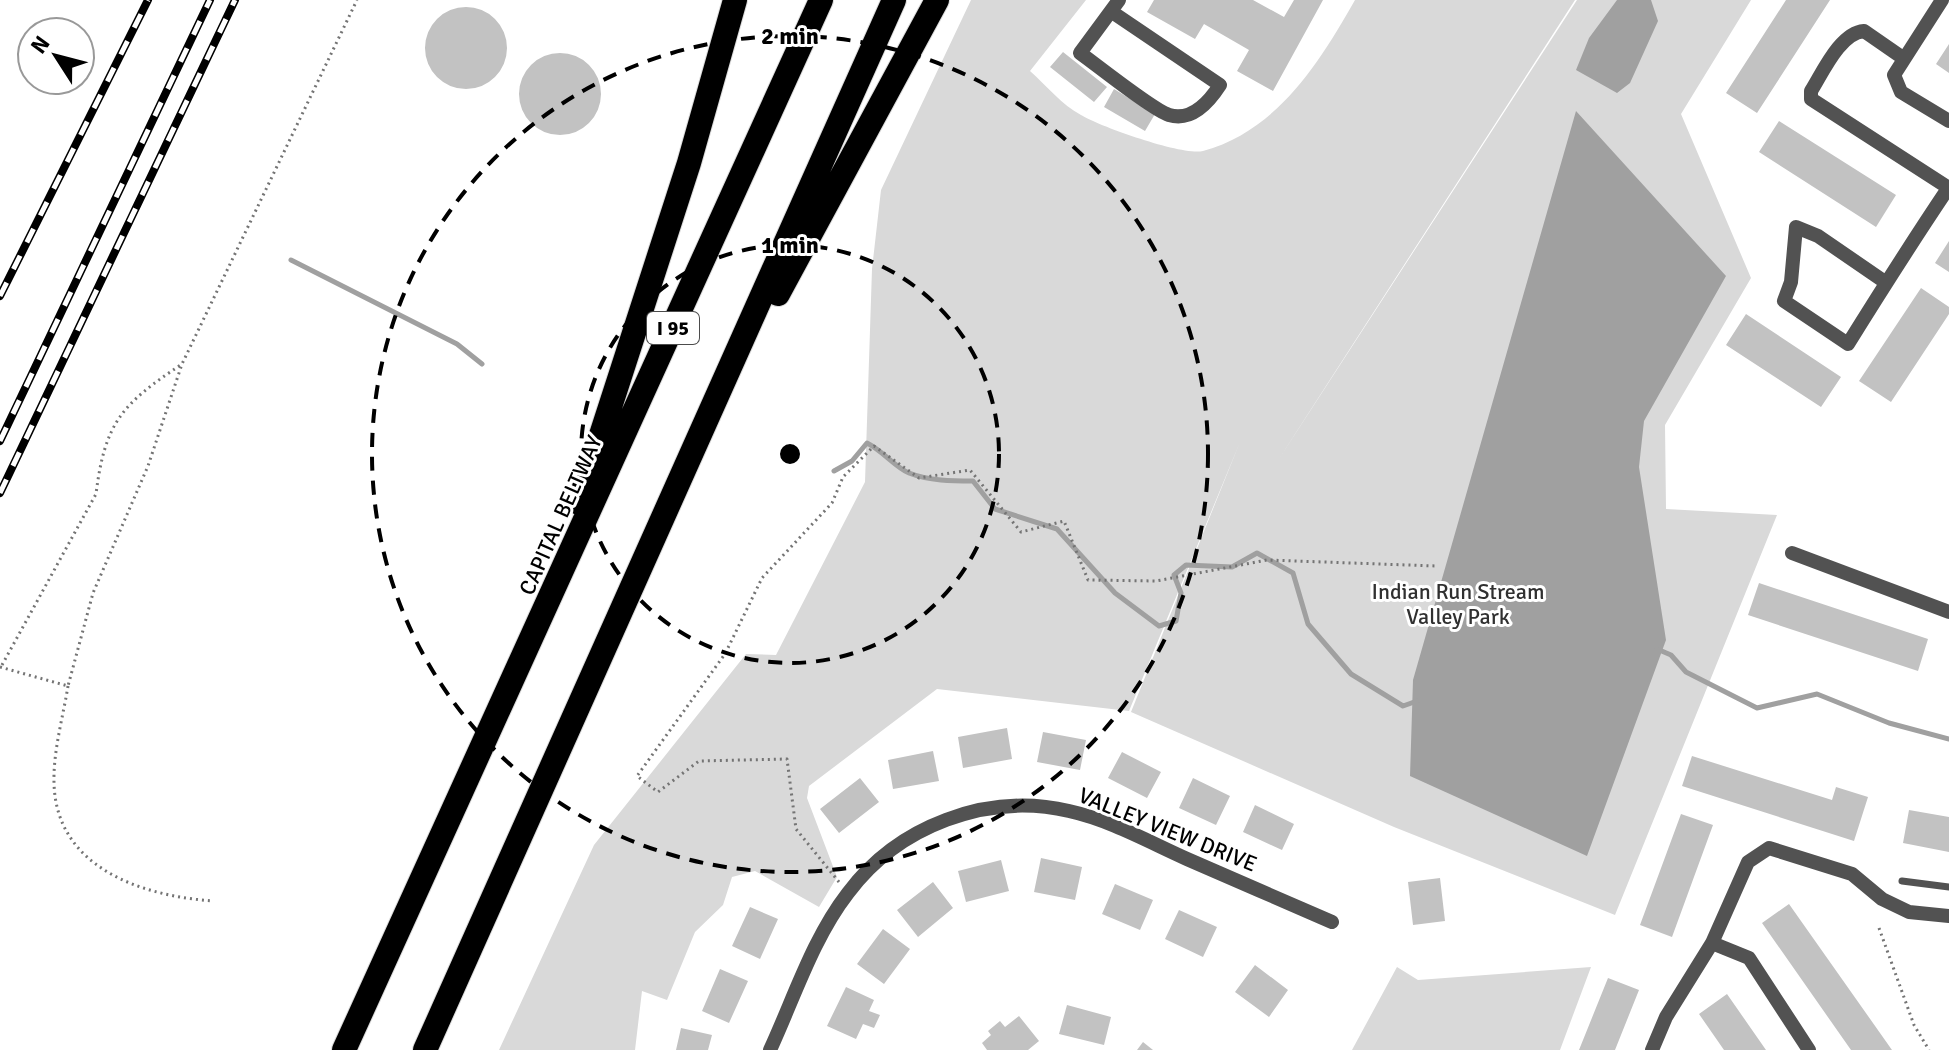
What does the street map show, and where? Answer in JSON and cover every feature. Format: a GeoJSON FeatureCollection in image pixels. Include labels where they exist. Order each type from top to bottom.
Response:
{"type":"FeatureCollection","features":[{"type":"Feature","properties":{"kind":"highway"},"geometry":{"type":"LineString","coordinates":[[525,656],[635,337],[735,0]]}},
{"type":"Feature","properties":{"kind":"highway","name":"CAPITAL BELTWAY"},"geometry":{"type":"LineString","coordinates":[[344,1050],[821,0]]}},
{"type":"Feature","properties":{"kind":"highway"},"geometry":{"type":"LineString","coordinates":[[425,1050],[894,0]]}},
{"type":"Feature","properties":{"kind":"highway"},"geometry":{"type":"LineString","coordinates":[[694,446],[937,0]]}},
{"type":"Feature","properties":{"kind":"street"},"geometry":{"type":"LineString","coordinates":[[1942,0],[1894,75],[1901,92],[1949,121]]}},
{"type":"Feature","properties":{"kind":"street"},"geometry":{"type":"LineString","coordinates":[[1116,6],[1220,85],[1207,104],[1189,114],[1169,115],[1080,53],[1116,6]]}},
{"type":"Feature","properties":{"kind":"street"},"geometry":{"type":"LineString","coordinates":[[1885,282],[1818,236],[1796,227],[1791,282],[1784,301],[1848,344],[1885,282],[1949,188],[1811,99],[1811,91],[1841,46],[1857,32],[1864,31],[1903,58]]}},
{"type":"Feature","properties":{"kind":"street"},"geometry":{"type":"LineString","coordinates":[[1792,553],[1949,612]]}},
{"type":"Feature","properties":{"kind":"street","name":"VALLEY VIEW DRIVE"},"geometry":{"type":"LineString","coordinates":[[770,1050],[829,923],[848,892],[885,855],[932,825],[983,809],[1036,806],[1094,818],[1332,922]]}},
{"type":"Feature","properties":{"kind":"street"},"geometry":{"type":"LineString","coordinates":[[1652,1050],[1666,1017],[1712,943],[1748,862],[1769,848],[1852,874],[1882,899],[1909,912],[1949,916]]}},
{"type":"Feature","properties":{"kind":"street"},"geometry":{"type":"LineString","coordinates":[[1712,943],[1749,958],[1809,1050]]}},
{"type":"Feature","properties":{"kind":"lane"},"geometry":{"type":"LineString","coordinates":[[1902,881],[1949,887]]}},
{"type":"Feature","properties":{"kind":"path"},"geometry":{"type":"LineString","coordinates":[[213,901],[156,894],[118,880],[89,860],[67,835],[57,812],[54,781],[68,686],[93,593],[148,466],[182,364],[357,0]]}},
{"type":"Feature","properties":{"kind":"path"},"geometry":{"type":"LineString","coordinates":[[68,686],[1,667],[96,494],[98,465],[111,426],[149,387],[182,364]]}},
{"type":"Feature","properties":{"kind":"path"},"geometry":{"type":"LineString","coordinates":[[848,892],[796,829],[787,759],[699,761],[658,792],[637,776],[725,654],[762,578],[832,503],[843,477],[874,446],[919,478],[970,470],[1021,532],[1064,521],[1088,580],[1156,581],[1267,560],[1436,566]]}},
{"type":"Feature","properties":{"kind":"path"},"geometry":{"type":"LineString","coordinates":[[1879,928],[1914,1025],[1929,1050]]}},
{"type":"Feature","properties":{"kind":"green space","name":"Indian Run Stream Valley Park"},"geometry":{"type":"Polygon","coordinates":[[[971,0],[1086,0],[1030,71],[1067,106],[1091,120],[1178,149],[1203,151],[1230,141],[1275,111],[1311,70],[1355,0],[1575,0],[1275,465],[1577,0],[1751,0],[1681,114],[1751,278],[1665,425],[1666,509],[1777,515],[1615,915],[1394,827],[1131,712],[1240,442],[1129,711],[937,689],[809,786],[807,798],[837,877],[819,907],[755,871],[732,877],[723,905],[695,932],[667,1000],[642,991],[635,1050],[499,1050],[594,845],[746,654],[776,655],[865,482],[872,269],[881,190],[971,0]]]}},
{"type":"Feature","properties":{"kind":"green space"},"geometry":{"type":"Polygon","coordinates":[[[1397,967],[1418,980],[1591,967],[1560,1050],[1352,1050],[1397,967]]]}},
{"type":"Feature","properties":{"kind":"shaded area"},"geometry":{"type":"Polygon","coordinates":[[[1617,0],[1651,0],[1658,21],[1630,83],[1617,93],[1576,70],[1589,38],[1617,0]]]}},
{"type":"Feature","properties":{"kind":"shaded area"},"geometry":{"type":"Polygon","coordinates":[[[1576,111],[1726,276],[1644,421],[1639,467],[1666,640],[1587,856],[1410,776],[1413,680],[1576,111]]]}},
{"type":"Feature","properties":{"kind":"building"},"geometry":{"type":"Polygon","coordinates":[[[1154,0],[1253,0],[1284,17],[1294,0],[1323,0],[1273,91],[1237,71],[1249,50],[1204,24],[1195,39],[1147,12],[1154,0]]]}},
{"type":"Feature","properties":{"kind":"building"},"geometry":{"type":"Polygon","coordinates":[[[1786,0],[1830,0],[1757,113],[1726,93],[1786,0]]]}},
{"type":"Feature","properties":{"kind":"building"},"geometry":{"type":"Polygon","coordinates":[[[466,7],[482,10],[495,19],[504,32],[507,48],[504,64],[495,77],[482,86],[466,89],[450,86],[437,77],[428,64],[425,48],[428,32],[437,19],[450,10],[466,7]]]}},
{"type":"Feature","properties":{"kind":"building"},"geometry":{"type":"Polygon","coordinates":[[[1949,44],[1949,73],[1936,64],[1949,44]]]}},
{"type":"Feature","properties":{"kind":"building"},"geometry":{"type":"Polygon","coordinates":[[[1063,52],[1107,87],[1094,102],[1050,67],[1063,52]]]}},
{"type":"Feature","properties":{"kind":"building"},"geometry":{"type":"Polygon","coordinates":[[[560,53],[576,56],[589,65],[598,78],[601,94],[598,110],[589,123],[576,132],[560,135],[544,132],[531,123],[522,110],[519,94],[522,78],[531,65],[544,56],[560,53]]]}},
{"type":"Feature","properties":{"kind":"building"},"geometry":{"type":"Polygon","coordinates":[[[1114,89],[1155,114],[1145,131],[1104,107],[1114,89]]]}},
{"type":"Feature","properties":{"kind":"building"},"geometry":{"type":"Polygon","coordinates":[[[1779,121],[1896,195],[1876,227],[1759,152],[1779,121]]]}},
{"type":"Feature","properties":{"kind":"building"},"geometry":{"type":"Polygon","coordinates":[[[1949,241],[1949,272],[1935,263],[1949,241]]]}},
{"type":"Feature","properties":{"kind":"building"},"geometry":{"type":"Polygon","coordinates":[[[1921,288],[1949,307],[1949,314],[1891,402],[1859,381],[1921,288]]]}},
{"type":"Feature","properties":{"kind":"building"},"geometry":{"type":"Polygon","coordinates":[[[1746,314],[1841,377],[1821,407],[1726,345],[1746,314]]]}},
{"type":"Feature","properties":{"kind":"building"},"geometry":{"type":"Polygon","coordinates":[[[1759,583],[1928,639],[1918,671],[1748,615],[1759,583]]]}},
{"type":"Feature","properties":{"kind":"building"},"geometry":{"type":"Polygon","coordinates":[[[1007,728],[1012,759],[963,768],[958,737],[1007,728]]]}},
{"type":"Feature","properties":{"kind":"building"},"geometry":{"type":"Polygon","coordinates":[[[1043,732],[1086,740],[1080,770],[1037,762],[1043,732]]]}},
{"type":"Feature","properties":{"kind":"building"},"geometry":{"type":"Polygon","coordinates":[[[933,751],[939,781],[893,789],[888,760],[933,751]]]}},
{"type":"Feature","properties":{"kind":"building"},"geometry":{"type":"Polygon","coordinates":[[[1122,752],[1161,772],[1147,798],[1108,778],[1122,752]]]}},
{"type":"Feature","properties":{"kind":"building"},"geometry":{"type":"Polygon","coordinates":[[[1692,756],[1832,800],[1836,787],[1868,797],[1854,841],[1682,786],[1692,756]]]}},
{"type":"Feature","properties":{"kind":"building"},"geometry":{"type":"Polygon","coordinates":[[[860,778],[879,802],[839,833],[820,809],[860,778]]]}},
{"type":"Feature","properties":{"kind":"building"},"geometry":{"type":"Polygon","coordinates":[[[1193,778],[1230,796],[1216,825],[1179,808],[1193,778]]]}},
{"type":"Feature","properties":{"kind":"building"},"geometry":{"type":"Polygon","coordinates":[[[1255,805],[1294,824],[1282,850],[1243,832],[1255,805]]]}},
{"type":"Feature","properties":{"kind":"building"},"geometry":{"type":"Polygon","coordinates":[[[1909,810],[1949,817],[1949,852],[1903,843],[1909,810]]]}},
{"type":"Feature","properties":{"kind":"building"},"geometry":{"type":"Polygon","coordinates":[[[1681,814],[1713,825],[1672,937],[1640,925],[1681,814]]]}},
{"type":"Feature","properties":{"kind":"building"},"geometry":{"type":"Polygon","coordinates":[[[1041,858],[1082,867],[1075,900],[1034,892],[1041,858]]]}},
{"type":"Feature","properties":{"kind":"building"},"geometry":{"type":"Polygon","coordinates":[[[1001,860],[1009,891],[966,902],[958,871],[1001,860]]]}},
{"type":"Feature","properties":{"kind":"building"},"geometry":{"type":"Polygon","coordinates":[[[1440,878],[1445,921],[1413,925],[1408,882],[1440,878]]]}},
{"type":"Feature","properties":{"kind":"building"},"geometry":{"type":"Polygon","coordinates":[[[933,882],[953,908],[918,937],[897,910],[933,882]]]}},
{"type":"Feature","properties":{"kind":"building"},"geometry":{"type":"Polygon","coordinates":[[[1115,884],[1153,900],[1140,930],[1102,914],[1115,884]]]}},
{"type":"Feature","properties":{"kind":"building"},"geometry":{"type":"Polygon","coordinates":[[[1789,904],[1892,1050],[1851,1050],[1762,923],[1789,904]]]}},
{"type":"Feature","properties":{"kind":"building"},"geometry":{"type":"Polygon","coordinates":[[[750,907],[778,919],[760,959],[732,946],[750,907]]]}},
{"type":"Feature","properties":{"kind":"building"},"geometry":{"type":"Polygon","coordinates":[[[1179,910],[1217,927],[1203,957],[1165,939],[1179,910]]]}},
{"type":"Feature","properties":{"kind":"building"},"geometry":{"type":"Polygon","coordinates":[[[883,929],[910,949],[884,984],[857,964],[883,929]]]}},
{"type":"Feature","properties":{"kind":"building"},"geometry":{"type":"Polygon","coordinates":[[[1255,965],[1288,990],[1269,1017],[1235,992],[1255,965]]]}},
{"type":"Feature","properties":{"kind":"building"},"geometry":{"type":"Polygon","coordinates":[[[720,969],[748,981],[729,1023],[702,1011],[720,969]]]}},
{"type":"Feature","properties":{"kind":"building"},"geometry":{"type":"Polygon","coordinates":[[[1608,978],[1639,990],[1615,1050],[1579,1050],[1608,978]]]}},
{"type":"Feature","properties":{"kind":"building"},"geometry":{"type":"Polygon","coordinates":[[[846,987],[874,1000],[869,1011],[880,1015],[874,1028],[863,1024],[856,1039],[827,1026],[846,987]]]}},
{"type":"Feature","properties":{"kind":"building"},"geometry":{"type":"Polygon","coordinates":[[[1727,994],[1766,1050],[1724,1050],[1699,1014],[1727,994]]]}},
{"type":"Feature","properties":{"kind":"building"},"geometry":{"type":"Polygon","coordinates":[[[1067,1005],[1111,1017],[1104,1045],[1059,1034],[1067,1005]]]}},
{"type":"Feature","properties":{"kind":"building"},"geometry":{"type":"Polygon","coordinates":[[[1019,1016],[1039,1041],[1028,1050],[987,1050],[982,1043],[991,1035],[988,1031],[1000,1021],[1005,1027],[1019,1016]]]}},
{"type":"Feature","properties":{"kind":"building"},"geometry":{"type":"Polygon","coordinates":[[[681,1028],[712,1035],[708,1050],[676,1050],[681,1028]]]}},
{"type":"Feature","properties":{"kind":"building"},"geometry":{"type":"Polygon","coordinates":[[[1143,1042],[1153,1050],[1137,1050],[1143,1042]]]}},
{"type":"Feature","properties":{"kind":"waterway"},"geometry":{"type":"LineString","coordinates":[[291,260],[457,344],[482,364]]}},
{"type":"Feature","properties":{"kind":"waterway"},"geometry":{"type":"LineString","coordinates":[[834,471],[852,461],[867,443],[899,467],[917,476],[973,481],[995,509],[1057,529],[1115,593],[1159,626],[1176,621],[1181,593],[1174,575],[1186,565],[1232,567],[1257,553],[1293,573],[1308,624],[1351,674],[1403,706],[1417,701]]}},
{"type":"Feature","properties":{"kind":"waterway"},"geometry":{"type":"LineString","coordinates":[[1657,649],[1671,655],[1686,672],[1757,708],[1817,694],[1889,723],[1949,739]]}},
{"type":"Feature","properties":{"kind":"railway"},"geometry":{"type":"LineString","coordinates":[[0,296],[148,0]]}},
{"type":"Feature","properties":{"kind":"railway"},"geometry":{"type":"LineString","coordinates":[[0,441],[210,0]]}},
{"type":"Feature","properties":{"kind":"railway"},"geometry":{"type":"LineString","coordinates":[[0,493],[235,0]]}}]}
